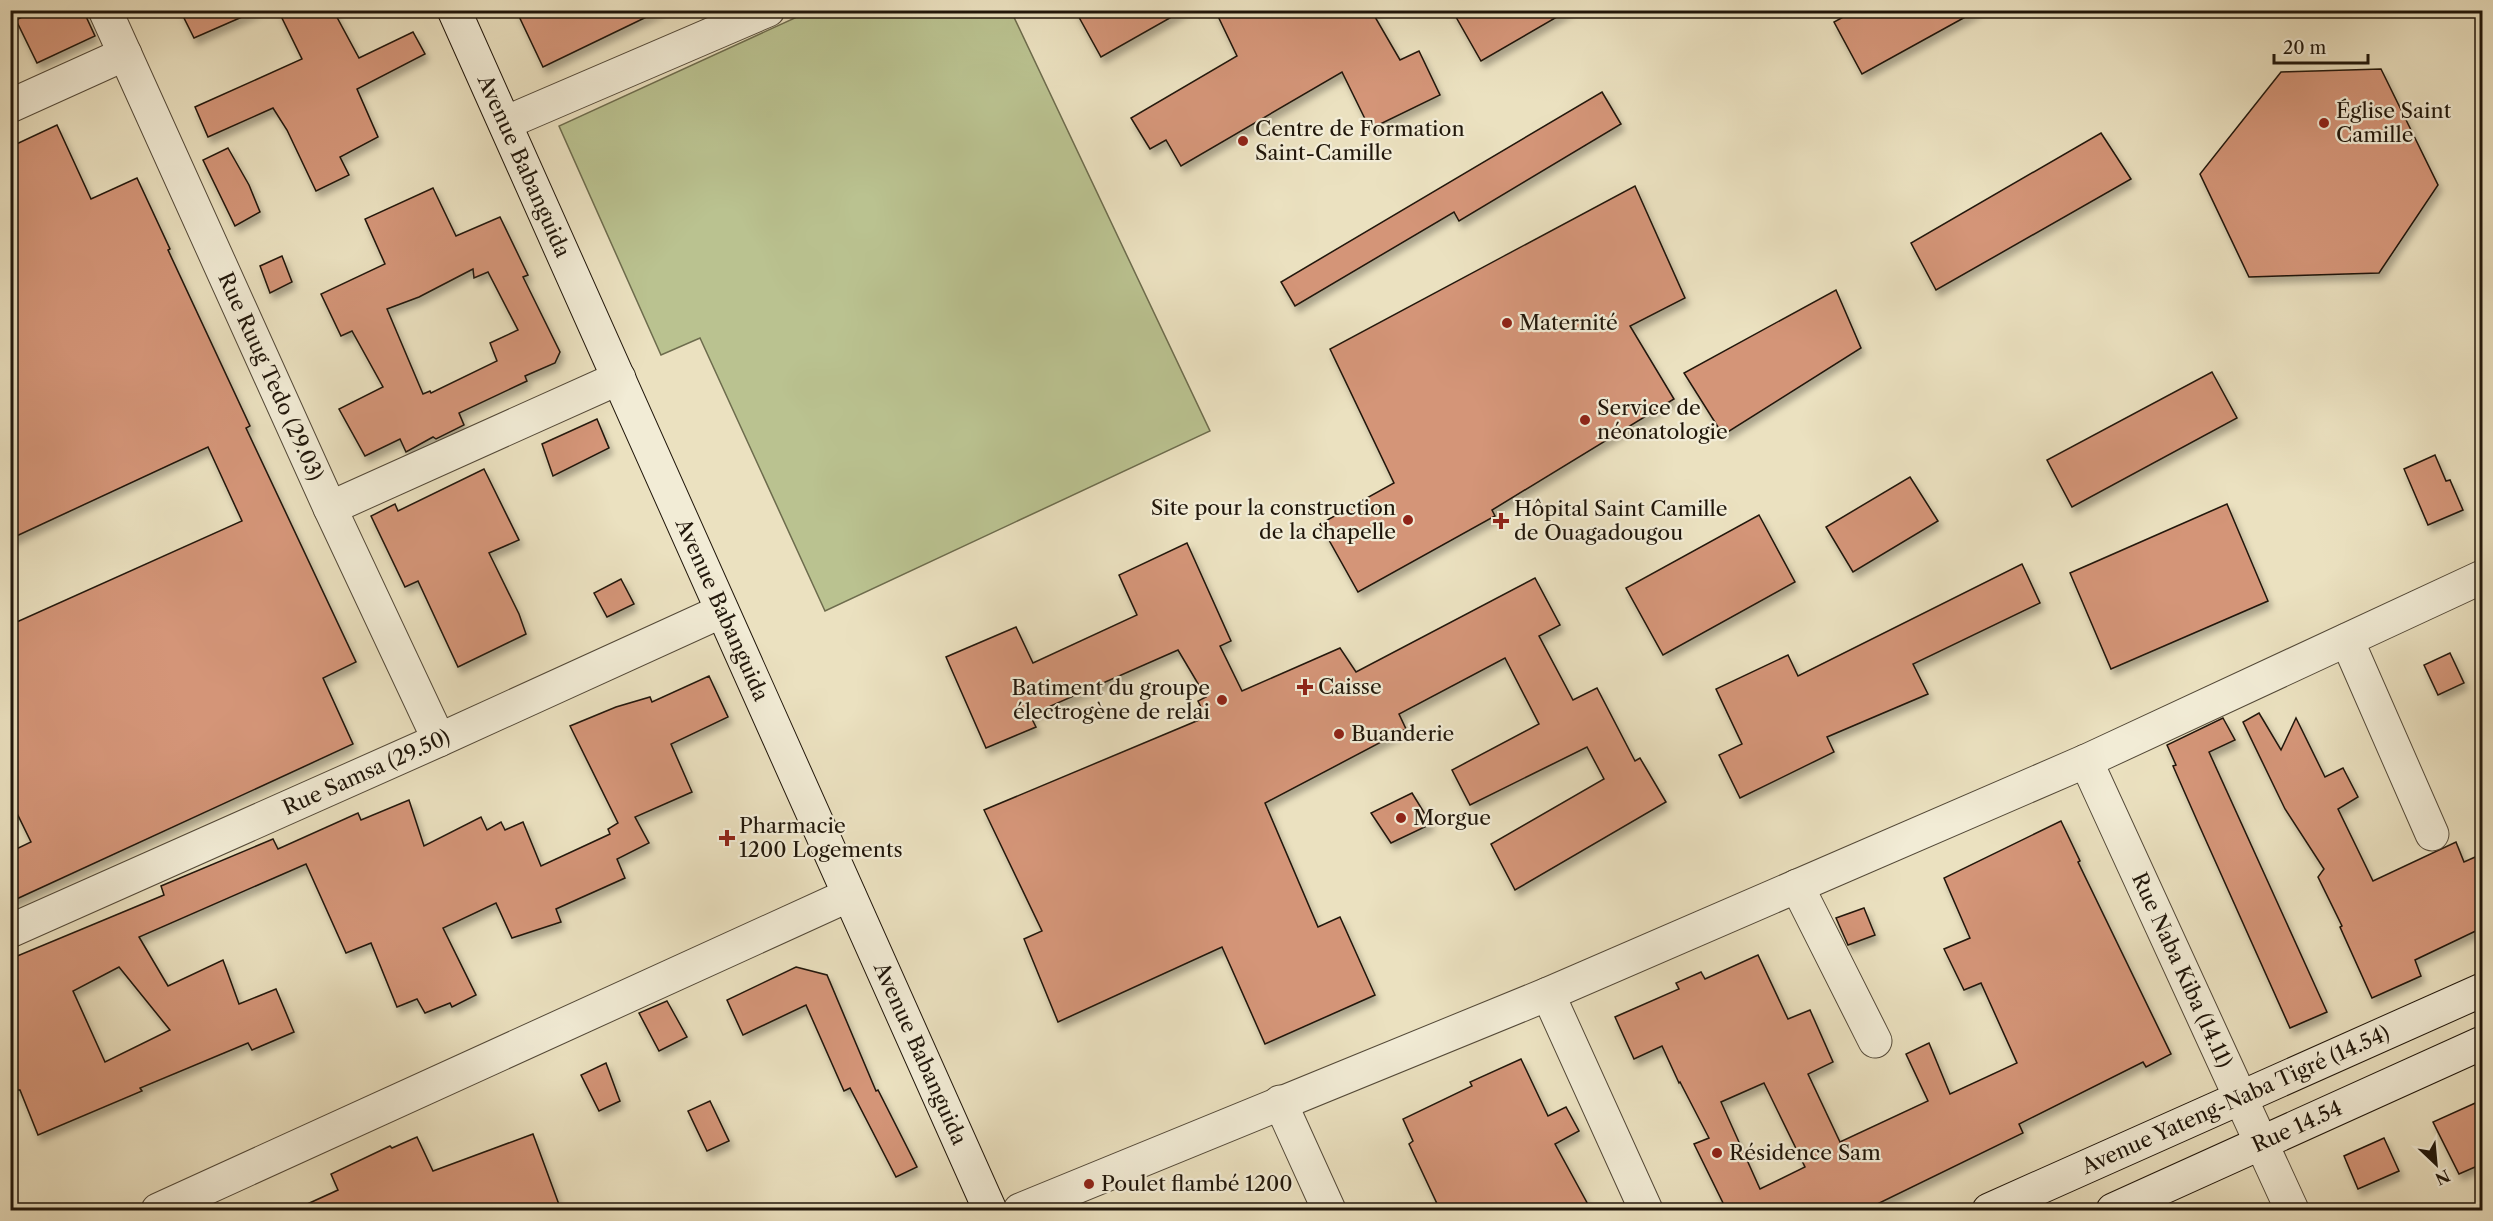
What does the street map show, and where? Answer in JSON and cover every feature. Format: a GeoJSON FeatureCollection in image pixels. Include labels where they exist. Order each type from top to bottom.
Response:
{"type":"FeatureCollection","features":[{"type":"Feature","properties":{"kind":"street","name":"Rue Ruug Tedo (29.03)"},"geometry":{"type":"LineString","coordinates":[[105,10],[330,508],[440,740]]}},
{"type":"Feature","properties":{"kind":"street","name":"Avenue Babanguida"},"geometry":{"type":"LineString","coordinates":[[454,10],[990,1210]]}},
{"type":"Feature","properties":{"kind":"street"},"geometry":{"type":"LineString","coordinates":[[505,123],[768,10]]}},
{"type":"Feature","properties":{"kind":"street"},"geometry":{"type":"LineString","coordinates":[[10,106],[125,54]]}},
{"type":"Feature","properties":{"kind":"street"},"geometry":{"type":"LineString","coordinates":[[330,508],[619,378]]}},
{"type":"Feature","properties":{"kind":"street"},"geometry":{"type":"LineString","coordinates":[[1020,1210],[1548,994],[2086,761],[2482,578]]}},
{"type":"Feature","properties":{"kind":"street","name":"Rue Samsa (29.50)"},"geometry":{"type":"LineString","coordinates":[[10,931],[440,740],[722,611]]}},
{"type":"Feature","properties":{"kind":"street"},"geometry":{"type":"LineString","coordinates":[[2347,640],[2432,834]]}},
{"type":"Feature","properties":{"kind":"street","name":"Rue Naba Kiba (14.11)"},"geometry":{"type":"LineString","coordinates":[[2086,761],[2292,1210]]}},
{"type":"Feature","properties":{"kind":"street"},"geometry":{"type":"LineString","coordinates":[[1797,886],[1875,1041]]}},
{"type":"Feature","properties":{"kind":"street"},"geometry":{"type":"LineString","coordinates":[[158,1210],[849,895]]}},
{"type":"Feature","properties":{"kind":"street","name":"Avenue Yateng-Naba Tigré (14.54)"},"geometry":{"type":"LineString","coordinates":[[1989,1210],[2482,990]]}},
{"type":"Feature","properties":{"kind":"street"},"geometry":{"type":"LineString","coordinates":[[1548,994],[1646,1210]]}},
{"type":"Feature","properties":{"kind":"street","name":"Rue 14.54"},"geometry":{"type":"LineString","coordinates":[[2113,1210],[2482,1043]]}},
{"type":"Feature","properties":{"kind":"street"},"geometry":{"type":"LineString","coordinates":[[1280,1102],[1329,1210]]}},
{"type":"Feature","properties":{"kind":"green space"},"geometry":{"type":"Polygon","coordinates":[[[810,11],[1011,11],[1210,431],[825,611],[700,338],[661,355],[559,126],[810,11]]]}},
{"type":"Feature","properties":{"kind":"building"},"geometry":{"type":"Polygon","coordinates":[[[36,10],[83,10],[95,36],[37,63],[16,20],[36,10]]]}},
{"type":"Feature","properties":{"kind":"building"},"geometry":{"type":"Polygon","coordinates":[[[180,10],[258,10],[194,38],[180,10]]]}},
{"type":"Feature","properties":{"kind":"building"},"geometry":{"type":"Polygon","coordinates":[[[278,10],[333,10],[359,58],[413,32],[425,54],[357,89],[378,137],[340,157],[349,175],[316,191],[287,130],[273,108],[208,137],[195,107],[302,59],[278,10]]]}},
{"type":"Feature","properties":{"kind":"building"},"geometry":{"type":"Polygon","coordinates":[[[516,10],[661,10],[543,67],[516,10]]]}},
{"type":"Feature","properties":{"kind":"building"},"geometry":{"type":"Polygon","coordinates":[[[1075,10],[1184,10],[1101,57],[1075,10]]]}},
{"type":"Feature","properties":{"kind":"building"},"geometry":{"type":"Polygon","coordinates":[[[1215,10],[1371,10],[1400,60],[1419,51],[1440,95],[1370,129],[1342,72],[1181,166],[1166,140],[1150,149],[1131,118],[1237,56],[1215,10]]]}},
{"type":"Feature","properties":{"kind":"building"},"geometry":{"type":"Polygon","coordinates":[[[1452,10],[1569,10],[1481,61],[1452,10]]]}},
{"type":"Feature","properties":{"kind":"building"},"geometry":{"type":"Polygon","coordinates":[[[1856,10],[1978,10],[1862,74],[1834,22],[1856,10]]]}},
{"type":"Feature","properties":{"kind":"building","name":"Église Saint Camille"},"geometry":{"type":"Polygon","coordinates":[[[2381,69],[2438,185],[2379,273],[2249,277],[2200,174],[2281,72],[2381,69]]]}},
{"type":"Feature","properties":{"kind":"building"},"geometry":{"type":"Polygon","coordinates":[[[1602,92],[1621,124],[1459,221],[1454,212],[1295,306],[1281,282],[1602,92]]]}},
{"type":"Feature","properties":{"kind":"building"},"geometry":{"type":"Polygon","coordinates":[[[57,125],[91,199],[137,178],[250,426],[246,428],[356,662],[323,678],[353,744],[10,902],[10,852],[31,842],[10,799],[10,625],[242,521],[208,447],[10,539],[10,147],[57,125]]]}},
{"type":"Feature","properties":{"kind":"building"},"geometry":{"type":"Polygon","coordinates":[[[2101,133],[2131,179],[1936,290],[1911,243],[2101,133]]]}},
{"type":"Feature","properties":{"kind":"building"},"geometry":{"type":"Polygon","coordinates":[[[228,148],[249,185],[260,212],[235,226],[203,160],[228,148]]]}},
{"type":"Feature","properties":{"kind":"building"},"geometry":{"type":"Polygon","coordinates":[[[1635,186],[1685,298],[1630,326],[1674,399],[1492,510],[1495,516],[1358,592],[1320,524],[1394,483],[1330,349],[1635,186]]]}},
{"type":"Feature","properties":{"kind":"building"},"geometry":{"type":"Polygon","coordinates":[[[433,188],[456,236],[500,217],[528,275],[523,277],[560,352],[555,363],[525,376],[527,381],[459,413],[464,425],[436,439],[433,437],[406,452],[400,439],[365,456],[339,409],[383,387],[352,331],[341,336],[321,294],[385,264],[365,219],[433,188]],[[473,269],[419,297],[387,309],[423,394],[430,391],[431,393],[497,361],[490,343],[518,330],[488,272],[474,278],[473,269]]]}},
{"type":"Feature","properties":{"kind":"building"},"geometry":{"type":"Polygon","coordinates":[[[282,256],[292,282],[270,293],[260,266],[282,256]]]}},
{"type":"Feature","properties":{"kind":"building"},"geometry":{"type":"Polygon","coordinates":[[[1836,290],[1861,348],[1723,435],[1684,373],[1836,290]]]}},
{"type":"Feature","properties":{"kind":"building"},"geometry":{"type":"Polygon","coordinates":[[[2212,372],[2237,418],[2072,507],[2047,460],[2212,372]]]}},
{"type":"Feature","properties":{"kind":"building"},"geometry":{"type":"Polygon","coordinates":[[[597,419],[609,448],[553,476],[542,444],[597,419]]]}},
{"type":"Feature","properties":{"kind":"building"},"geometry":{"type":"Polygon","coordinates":[[[2435,455],[2446,481],[2450,480],[2463,510],[2428,525],[2404,469],[2435,455]]]}},
{"type":"Feature","properties":{"kind":"building"},"geometry":{"type":"Polygon","coordinates":[[[484,469],[519,540],[489,553],[519,614],[526,634],[458,667],[418,581],[405,587],[371,516],[395,504],[398,511],[484,469]]]}},
{"type":"Feature","properties":{"kind":"building"},"geometry":{"type":"Polygon","coordinates":[[[1910,477],[1938,521],[1853,572],[1826,527],[1910,477]]]}},
{"type":"Feature","properties":{"kind":"building"},"geometry":{"type":"Polygon","coordinates":[[[2227,504],[2268,601],[2111,669],[2070,573],[2227,504]]]}},
{"type":"Feature","properties":{"kind":"building"},"geometry":{"type":"Polygon","coordinates":[[[1759,515],[1795,582],[1663,655],[1626,588],[1759,515]]]}},
{"type":"Feature","properties":{"kind":"building"},"geometry":{"type":"Polygon","coordinates":[[[1187,543],[1231,641],[1220,646],[1242,691],[1340,648],[1356,672],[1535,578],[1560,625],[1539,636],[1573,700],[1597,688],[1635,761],[1640,758],[1666,802],[1515,890],[1491,844],[1604,779],[1587,747],[1470,805],[1452,770],[1539,724],[1505,658],[1399,714],[1406,729],[1265,803],[1318,927],[1340,917],[1375,995],[1265,1044],[1222,947],[1058,1022],[1024,939],[1042,931],[984,810],[1206,717],[1198,701],[1206,697],[1178,650],[1030,715],[1036,727],[986,748],[946,657],[1016,627],[1033,663],[1137,615],[1119,575],[1187,543]]]}},
{"type":"Feature","properties":{"kind":"building"},"geometry":{"type":"Polygon","coordinates":[[[2022,564],[2040,603],[1913,664],[1928,694],[1827,737],[1834,752],[1740,798],[1719,755],[1742,744],[1716,689],[1788,655],[1798,676],[2022,564]]]}},
{"type":"Feature","properties":{"kind":"building"},"geometry":{"type":"Polygon","coordinates":[[[621,579],[634,604],[607,617],[594,593],[621,579]]]}},
{"type":"Feature","properties":{"kind":"building"},"geometry":{"type":"Polygon","coordinates":[[[2450,653],[2464,683],[2438,695],[2424,665],[2450,653]]]}},
{"type":"Feature","properties":{"kind":"building"},"geometry":{"type":"Polygon","coordinates":[[[709,676],[728,717],[671,744],[692,792],[635,817],[649,843],[617,859],[625,878],[556,909],[561,922],[512,938],[496,903],[443,928],[476,995],[452,1007],[450,1003],[425,1013],[417,999],[397,1007],[371,943],[346,953],[306,864],[139,937],[168,986],[223,960],[239,1004],[276,989],[294,1032],[252,1050],[248,1043],[140,1088],[142,1091],[38,1135],[20,1090],[10,1075],[10,959],[164,895],[161,886],[273,839],[278,849],[358,813],[361,820],[409,800],[424,846],[481,817],[487,830],[501,822],[505,830],[523,822],[541,866],[610,834],[608,829],[618,823],[570,726],[616,707],[650,697],[652,702],[709,676]],[[119,967],[73,991],[105,1062],[170,1030],[119,967]]]}},
{"type":"Feature","properties":{"kind":"building"},"geometry":{"type":"Polygon","coordinates":[[[2259,713],[2281,750],[2296,718],[2325,777],[2343,768],[2358,797],[2338,809],[2373,881],[2456,842],[2464,862],[2482,854],[2482,928],[2415,960],[2421,976],[2372,998],[2340,927],[2342,926],[2318,877],[2324,869],[2285,809],[2243,722],[2259,713]]]}},
{"type":"Feature","properties":{"kind":"building"},"geometry":{"type":"Polygon","coordinates":[[[2223,718],[2235,740],[2209,752],[2327,1012],[2290,1028],[2173,766],[2176,765],[2167,745],[2223,718]]]}},
{"type":"Feature","properties":{"kind":"building","name":"Morgue"},"geometry":{"type":"Polygon","coordinates":[[[1412,793],[1431,824],[1391,843],[1371,813],[1412,793]]]}},
{"type":"Feature","properties":{"kind":"building"},"geometry":{"type":"Polygon","coordinates":[[[2061,821],[2080,861],[2078,862],[2171,1054],[2146,1067],[2143,1062],[2019,1124],[2023,1133],[1865,1210],[1714,1210],[1724,1205],[1694,1144],[1709,1138],[1662,1046],[1634,1059],[1615,1017],[1679,989],[1676,983],[1701,972],[1705,979],[1758,955],[1788,1019],[1810,1010],[1833,1062],[1808,1074],[1840,1142],[1928,1101],[1906,1054],[1929,1043],[1950,1094],[2017,1063],[1981,983],[1964,990],[1944,949],[1970,938],[1944,878],[2061,821]],[[1764,1083],[1721,1102],[1760,1189],[1805,1167],[1764,1083]]]}},
{"type":"Feature","properties":{"kind":"building"},"geometry":{"type":"Polygon","coordinates":[[[1864,908],[1875,935],[1848,945],[1836,918],[1864,908]]]}},
{"type":"Feature","properties":{"kind":"building"},"geometry":{"type":"Polygon","coordinates":[[[796,967],[827,975],[876,1091],[878,1090],[917,1167],[896,1177],[850,1088],[844,1091],[806,1005],[743,1035],[727,1000],[796,967]]]}},
{"type":"Feature","properties":{"kind":"building"},"geometry":{"type":"Polygon","coordinates":[[[667,1001],[687,1037],[659,1051],[639,1013],[667,1001]]]}},
{"type":"Feature","properties":{"kind":"building"},"geometry":{"type":"Polygon","coordinates":[[[1521,1059],[1548,1116],[1566,1107],[1579,1131],[1555,1144],[1591,1210],[1440,1210],[1409,1144],[1413,1141],[1403,1119],[1472,1086],[1470,1082],[1521,1059]]]}},
{"type":"Feature","properties":{"kind":"building"},"geometry":{"type":"Polygon","coordinates":[[[606,1063],[620,1101],[599,1111],[581,1075],[606,1063]]]}},
{"type":"Feature","properties":{"kind":"building"},"geometry":{"type":"Polygon","coordinates":[[[2482,1100],[2482,1164],[2459,1174],[2433,1122],[2482,1100]]]}},
{"type":"Feature","properties":{"kind":"building"},"geometry":{"type":"Polygon","coordinates":[[[710,1101],[729,1141],[707,1151],[688,1111],[710,1101]]]}},
{"type":"Feature","properties":{"kind":"building"},"geometry":{"type":"Polygon","coordinates":[[[533,1134],[561,1210],[294,1210],[338,1190],[331,1174],[390,1146],[392,1148],[417,1137],[433,1171],[533,1134]]]}},
{"type":"Feature","properties":{"kind":"building"},"geometry":{"type":"Polygon","coordinates":[[[2384,1138],[2399,1171],[2358,1189],[2344,1156],[2384,1138]]]}},
{"type":"Feature","properties":{"kind":"place","name":"Église Saint Camille"},"geometry":{"type":"Point","coordinates":[2324,123]}},
{"type":"Feature","properties":{"kind":"place","name":"Centre de Formation Saint-Camille"},"geometry":{"type":"Point","coordinates":[1243,141]}},
{"type":"Feature","properties":{"kind":"place","name":"Maternité"},"geometry":{"type":"Point","coordinates":[1507,323]}},
{"type":"Feature","properties":{"kind":"place","name":"Service de néonatologie"},"geometry":{"type":"Point","coordinates":[1585,420]}},
{"type":"Feature","properties":{"kind":"place","name":"Site pour la construction de la chapelle"},"geometry":{"type":"Point","coordinates":[1408,520]}},
{"type":"Feature","properties":{"kind":"place","name":"Hôpital Saint Camille de Ouagadougou"},"geometry":{"type":"Point","coordinates":[1501,521]}},
{"type":"Feature","properties":{"kind":"place","name":"Caisse"},"geometry":{"type":"Point","coordinates":[1305,687]}},
{"type":"Feature","properties":{"kind":"place","name":"Batiment du groupe électrogène de relai"},"geometry":{"type":"Point","coordinates":[1222,700]}},
{"type":"Feature","properties":{"kind":"place","name":"Buanderie"},"geometry":{"type":"Point","coordinates":[1339,734]}},
{"type":"Feature","properties":{"kind":"place","name":"Morgue"},"geometry":{"type":"Point","coordinates":[1401,818]}},
{"type":"Feature","properties":{"kind":"place","name":"Pharmacie 1200 Logements"},"geometry":{"type":"Point","coordinates":[727,838]}},
{"type":"Feature","properties":{"kind":"place","name":"Résidence Sam"},"geometry":{"type":"Point","coordinates":[1717,1153]}},
{"type":"Feature","properties":{"kind":"place","name":"Poulet flambé 1200"},"geometry":{"type":"Point","coordinates":[1089,1184]}}]}
